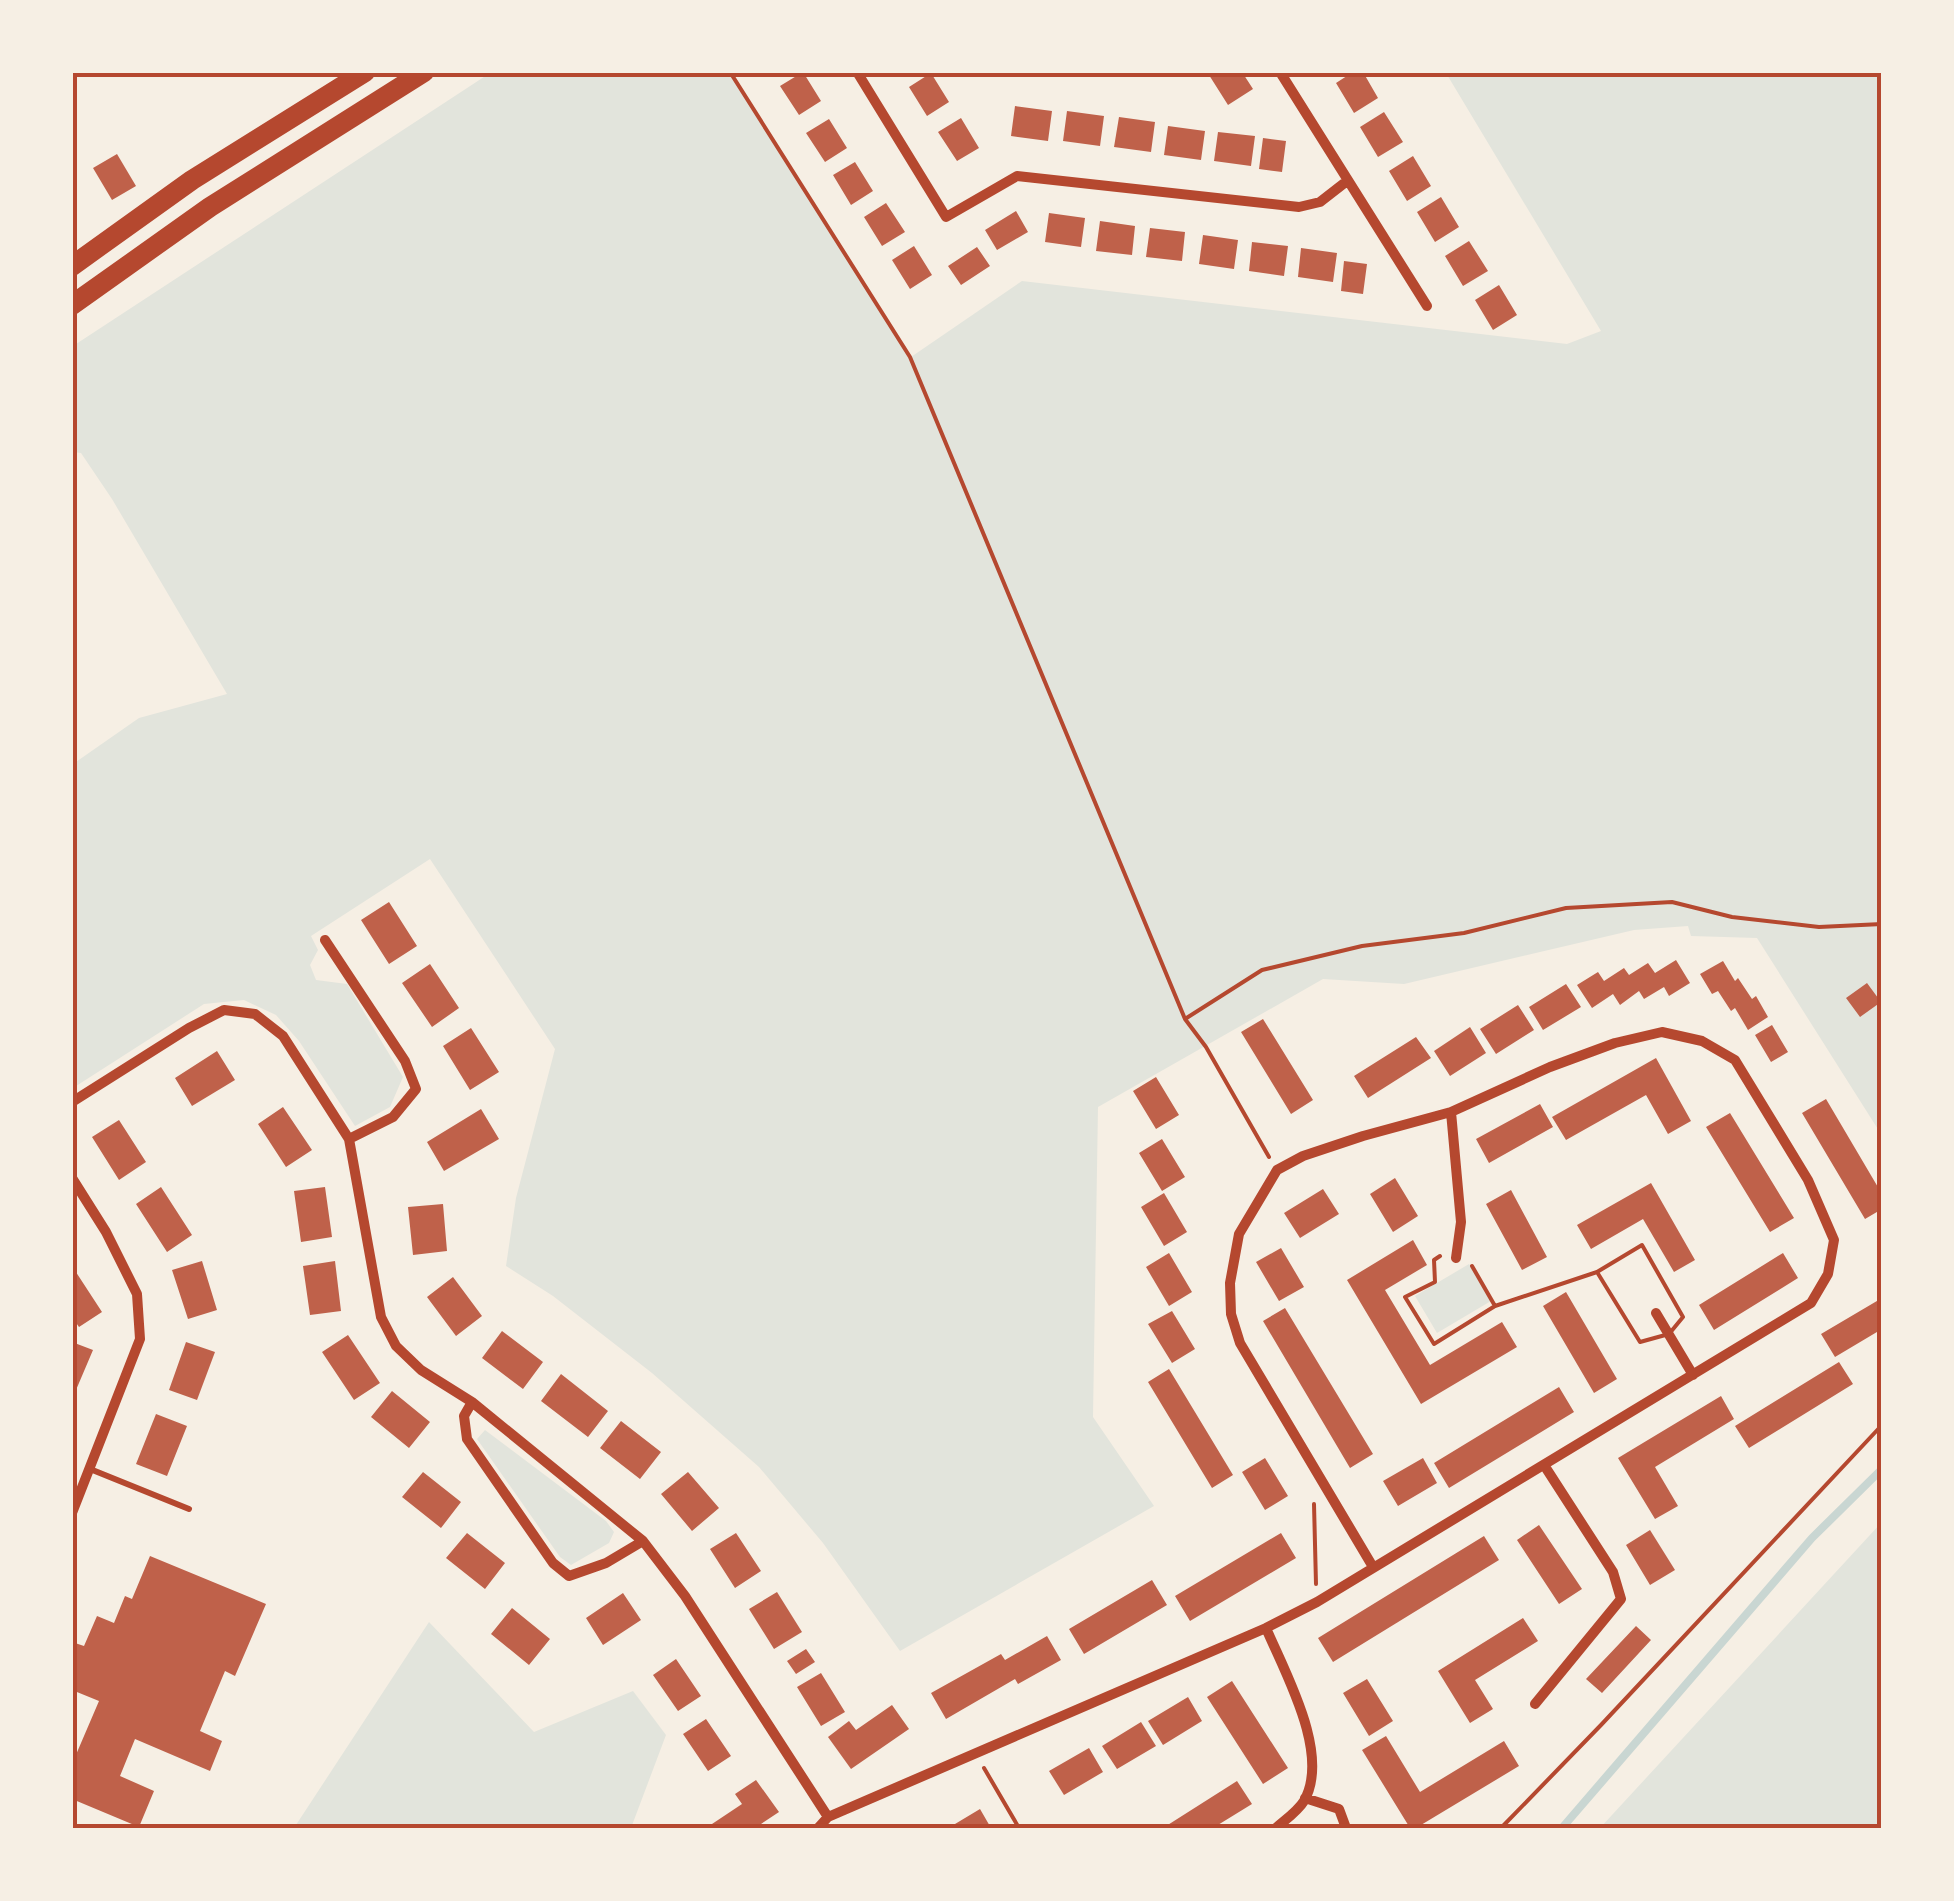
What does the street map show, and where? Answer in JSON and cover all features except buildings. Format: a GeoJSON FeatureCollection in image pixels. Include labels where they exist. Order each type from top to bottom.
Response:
{"type":"FeatureCollection","features":[{"type":"Feature","properties":{"kind":"main road"},"geometry":{"type":"LineString","coordinates":[[72,266],[192,180],[365,72]]}},
{"type":"Feature","properties":{"kind":"main road"},"geometry":{"type":"LineString","coordinates":[[72,305],[210,207],[424,72]]}},
{"type":"Feature","properties":{"kind":"street"},"geometry":{"type":"LineString","coordinates":[[858,72],[946,216],[1017,176],[1276,207],[1320,202],[1347,181]]}},
{"type":"Feature","properties":{"kind":"street"},"geometry":{"type":"LineString","coordinates":[[1280,72],[1427,306]]}},
{"type":"Feature","properties":{"kind":"street"},"geometry":{"type":"LineString","coordinates":[[324,940],[406,1061],[416,1089],[394,1117],[350,1139]]}},
{"type":"Feature","properties":{"kind":"street"},"geometry":{"type":"LineString","coordinates":[[72,1102],[224,1010],[255,1014],[283,1036],[350,1139],[381,1317],[396,1346],[421,1370],[472,1402],[642,1541],[685,1596],[828,1817]]}},
{"type":"Feature","properties":{"kind":"street"},"geometry":{"type":"LineString","coordinates":[[818,1828],[828,1817],[1266,1628],[1316,1602],[1811,1303],[1828,1274],[1834,1240],[1808,1180],[1735,1060],[1702,1041],[1662,1032],[1615,1043],[1450,1112],[1303,1156],[1277,1170],[1240,1234],[1230,1283],[1231,1314],[1240,1343],[1373,1567]]}},
{"type":"Feature","properties":{"kind":"street"},"geometry":{"type":"LineString","coordinates":[[1450,1112],[1462,1222],[1456,1258]]}},
{"type":"Feature","properties":{"kind":"street"},"geometry":{"type":"LineString","coordinates":[[72,1178],[106,1232],[137,1294],[140,1339],[72,1512]]}},
{"type":"Feature","properties":{"kind":"street"},"geometry":{"type":"LineString","coordinates":[[1656,1313],[1692,1375]]}},
{"type":"Feature","properties":{"kind":"street"},"geometry":{"type":"LineString","coordinates":[[472,1402],[464,1416],[467,1440],[553,1563],[569,1576],[606,1563],[642,1541]]}},
{"type":"Feature","properties":{"kind":"street"},"geometry":{"type":"LineString","coordinates":[[1535,1704],[1622,1599],[1613,1572],[1544,1465]]}},
{"type":"Feature","properties":{"kind":"street"},"geometry":{"type":"LineString","coordinates":[[1266,1628],[1313,1747],[1311,1784],[1306,1798],[1276,1828]]}},
{"type":"Feature","properties":{"kind":"street"},"geometry":{"type":"LineString","coordinates":[[1306,1798],[1339,1809],[1346,1828]]}},
{"type":"Feature","properties":{"kind":"lane"},"geometry":{"type":"LineString","coordinates":[[90,1469],[189,1509]]}},
{"type":"Feature","properties":{"kind":"path"},"geometry":{"type":"LineString","coordinates":[[730,72],[910,357],[1185,1019],[1206,1047],[1277,1170]]}},
{"type":"Feature","properties":{"kind":"path"},"geometry":{"type":"LineString","coordinates":[[1185,1019],[1262,970],[1362,946],[1464,933],[1566,908],[1672,902],[1732,917],[1818,928],[1882,924]]}},
{"type":"Feature","properties":{"kind":"path"},"geometry":{"type":"LineString","coordinates":[[1496,1306],[1458,1243],[1434,1260],[1435,1282],[1405,1297],[1434,1344],[1496,1306],[1597,1272],[1642,1245],[1683,1318],[1669,1334],[1640,1342],[1597,1272]]}},
{"type":"Feature","properties":{"kind":"path"},"geometry":{"type":"LineString","coordinates":[[1501,1828],[1602,1726],[1882,1425]]}},
{"type":"Feature","properties":{"kind":"path"},"geometry":{"type":"LineString","coordinates":[[1312,1469],[1316,1602]]}},
{"type":"Feature","properties":{"kind":"path"},"geometry":{"type":"LineString","coordinates":[[976,1754],[1019,1828]]}},
{"type":"Feature","properties":{"kind":"shaded area"},"geometry":{"type":"Polygon","coordinates":[[[490,73],[730,73],[911,357],[1022,281],[1567,344],[1601,331],[1446,73],[1881,73],[1881,1134],[1757,938],[1691,936],[1688,926],[1634,930],[1404,984],[1323,979],[1098,1107],[1093,1417],[1154,1506],[900,1651],[823,1543],[759,1467],[652,1373],[553,1296],[506,1266],[516,1198],[555,1049],[430,859],[311,936],[318,950],[310,965],[316,980],[347,984],[403,1077],[390,1107],[355,1126],[299,1041],[276,1015],[244,1000],[204,1004],[73,1088],[73,764],[139,718],[227,694],[112,499],[81,453],[73,452],[73,346],[490,73]]]}},
{"type":"Feature","properties":{"kind":"shaded area"},"geometry":{"type":"Polygon","coordinates":[[[1469,1264],[1491,1301],[1437,1333],[1415,1296],[1469,1264]]]}},
{"type":"Feature","properties":{"kind":"shaded area"},"geometry":{"type":"Polygon","coordinates":[[[485,1430],[606,1521],[614,1532],[609,1543],[571,1565],[560,1557],[477,1439],[485,1430]]]}},
{"type":"Feature","properties":{"kind":"shaded area"},"geometry":{"type":"Polygon","coordinates":[[[1881,1523],[1881,1828],[1600,1828],[1881,1523]]]}},
{"type":"Feature","properties":{"kind":"shaded area"},"geometry":{"type":"Polygon","coordinates":[[[429,1622],[534,1732],[633,1691],[666,1735],[631,1828],[294,1828],[429,1622]]]}},
{"type":"Feature","properties":{"kind":"waterway"},"geometry":{"type":"LineString","coordinates":[[1562,1828],[1812,1538],[1882,1469]]}}]}
